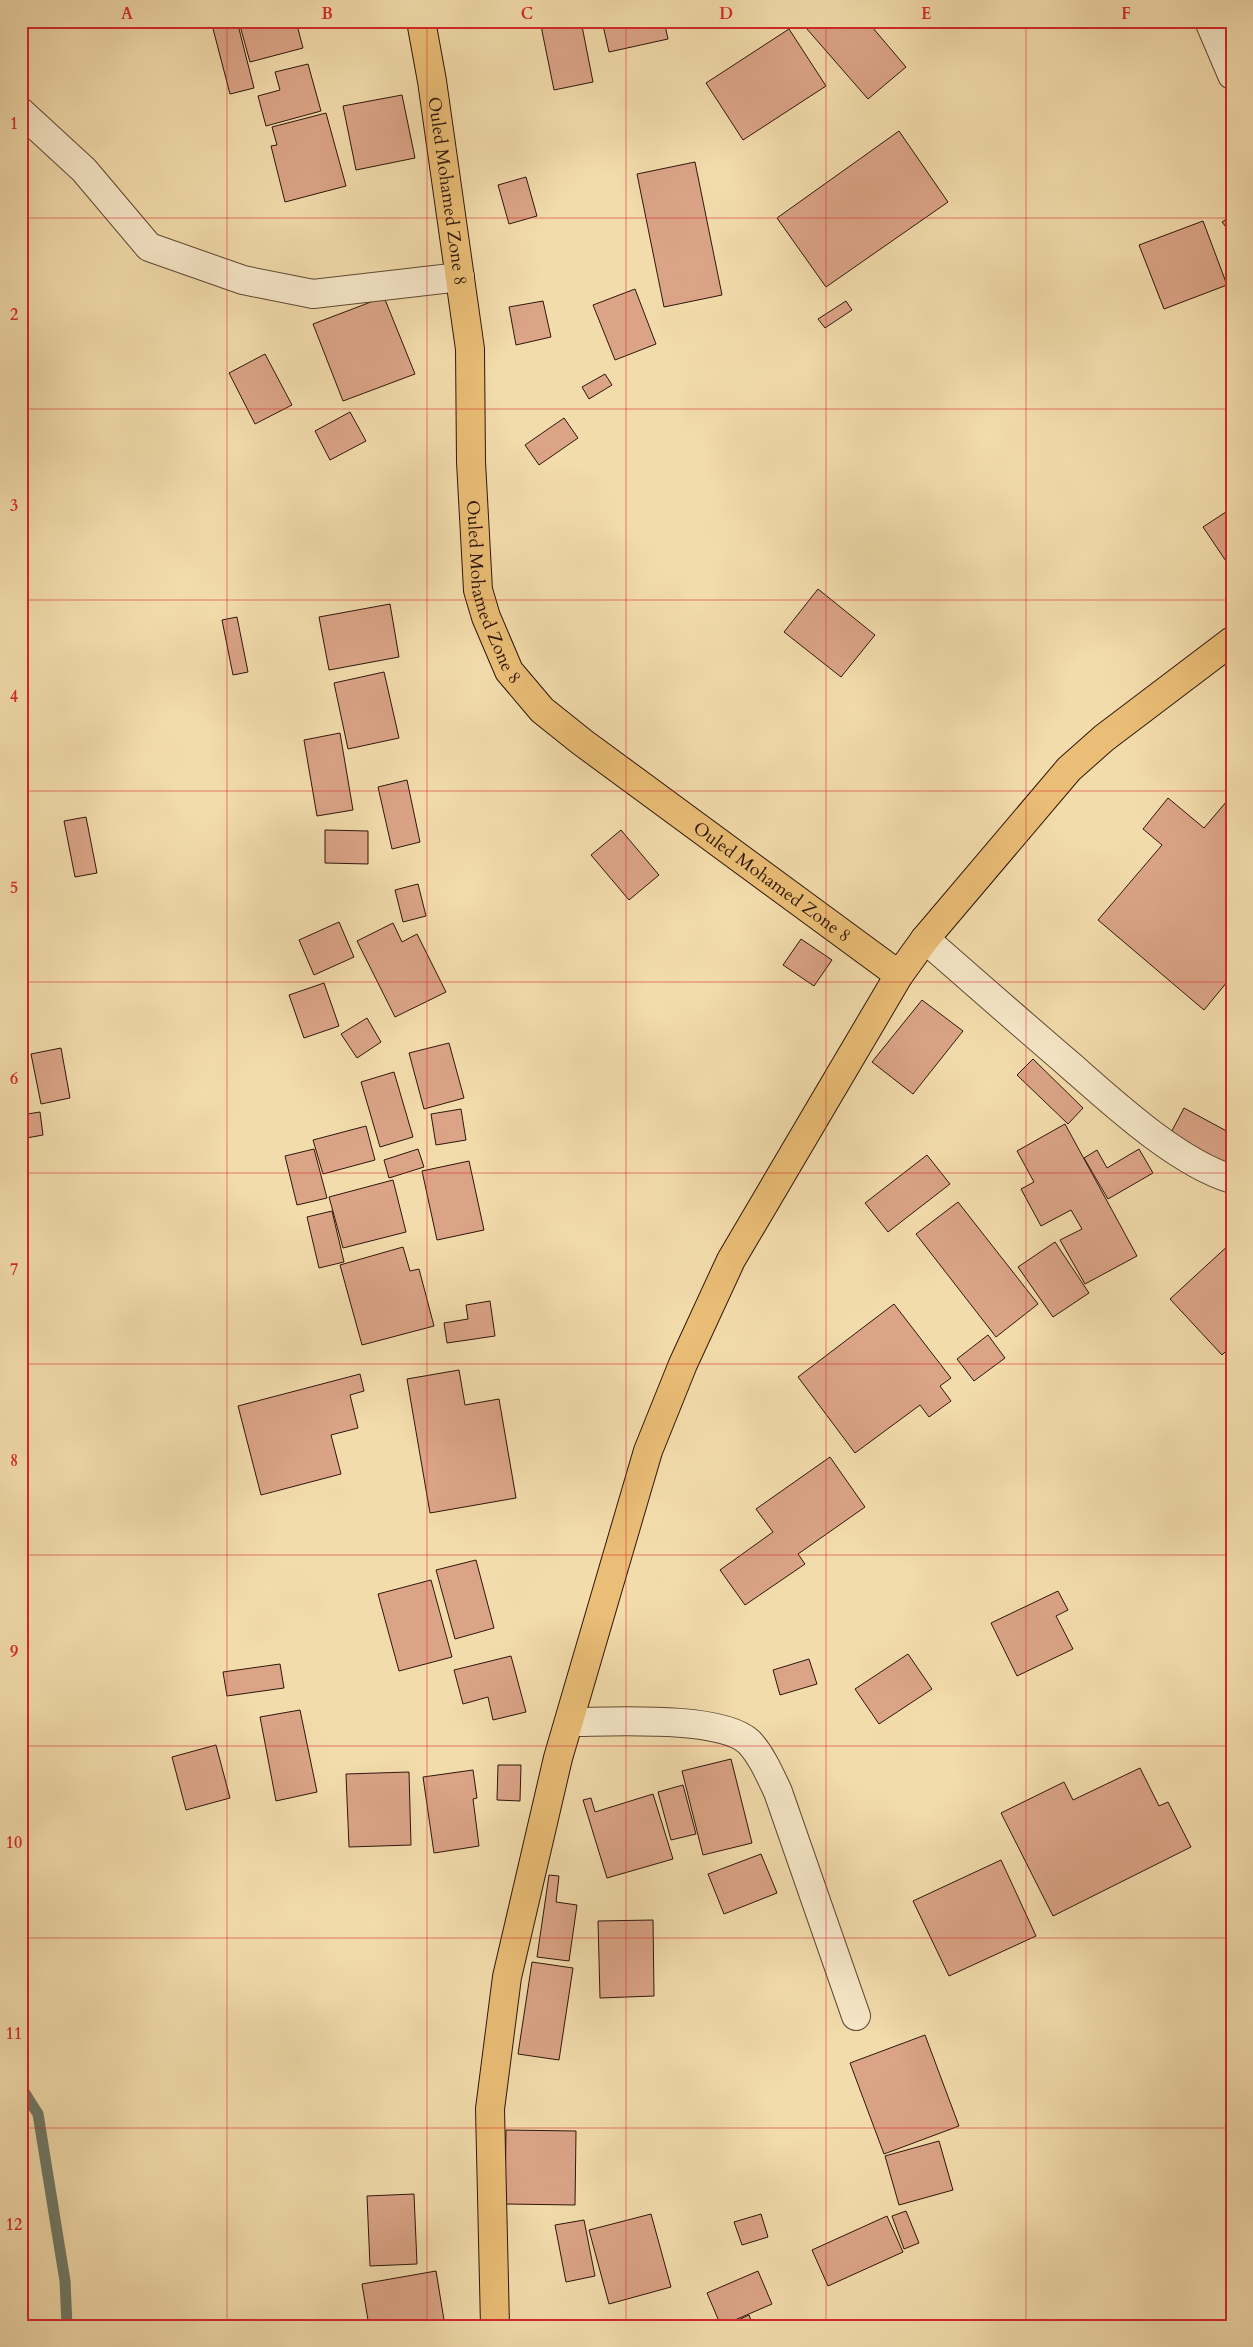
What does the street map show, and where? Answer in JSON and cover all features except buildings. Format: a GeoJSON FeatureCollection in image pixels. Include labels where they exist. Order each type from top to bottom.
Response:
{"type":"FeatureCollection","features":[{"type":"Feature","properties":{"kind":"main road","name":"Ouled Mohamed Zone 8"},"geometry":{"type":"LineString","coordinates":[[421,21],[432,81],[470,349],[471,462],[478,590],[486,618],[509,671],[542,710],[582,742],[899,975]]}},
{"type":"Feature","properties":{"kind":"main road"},"geometry":{"type":"LineString","coordinates":[[495,2326],[491,2100],[507,1977],[558,1758],[648,1451],[683,1364],[732,1260],[899,975],[925,938],[1069,769],[1104,738],[1232,641]]}},
{"type":"Feature","properties":{"kind":"street"},"geometry":{"type":"LineString","coordinates":[[1209,21],[1232,75]]}},
{"type":"Feature","properties":{"kind":"street"},"geometry":{"type":"LineString","coordinates":[[21,112],[84,170],[149,247],[243,280],[314,294],[460,277]]}},
{"type":"Feature","properties":{"kind":"street"},"geometry":{"type":"LineString","coordinates":[[925,938],[1114,1104],[1172,1148],[1220,1176],[1232,1179]]}},
{"type":"Feature","properties":{"kind":"street"},"geometry":{"type":"LineString","coordinates":[[569,1722],[694,1723],[718,1727],[749,1742],[766,1766],[778,1792],[856,2016]]}},
{"type":"Feature","properties":{"kind":"waterway"},"geometry":{"type":"LineString","coordinates":[[21,2087],[38,2114],[65,2281],[67,2326]]}}]}
